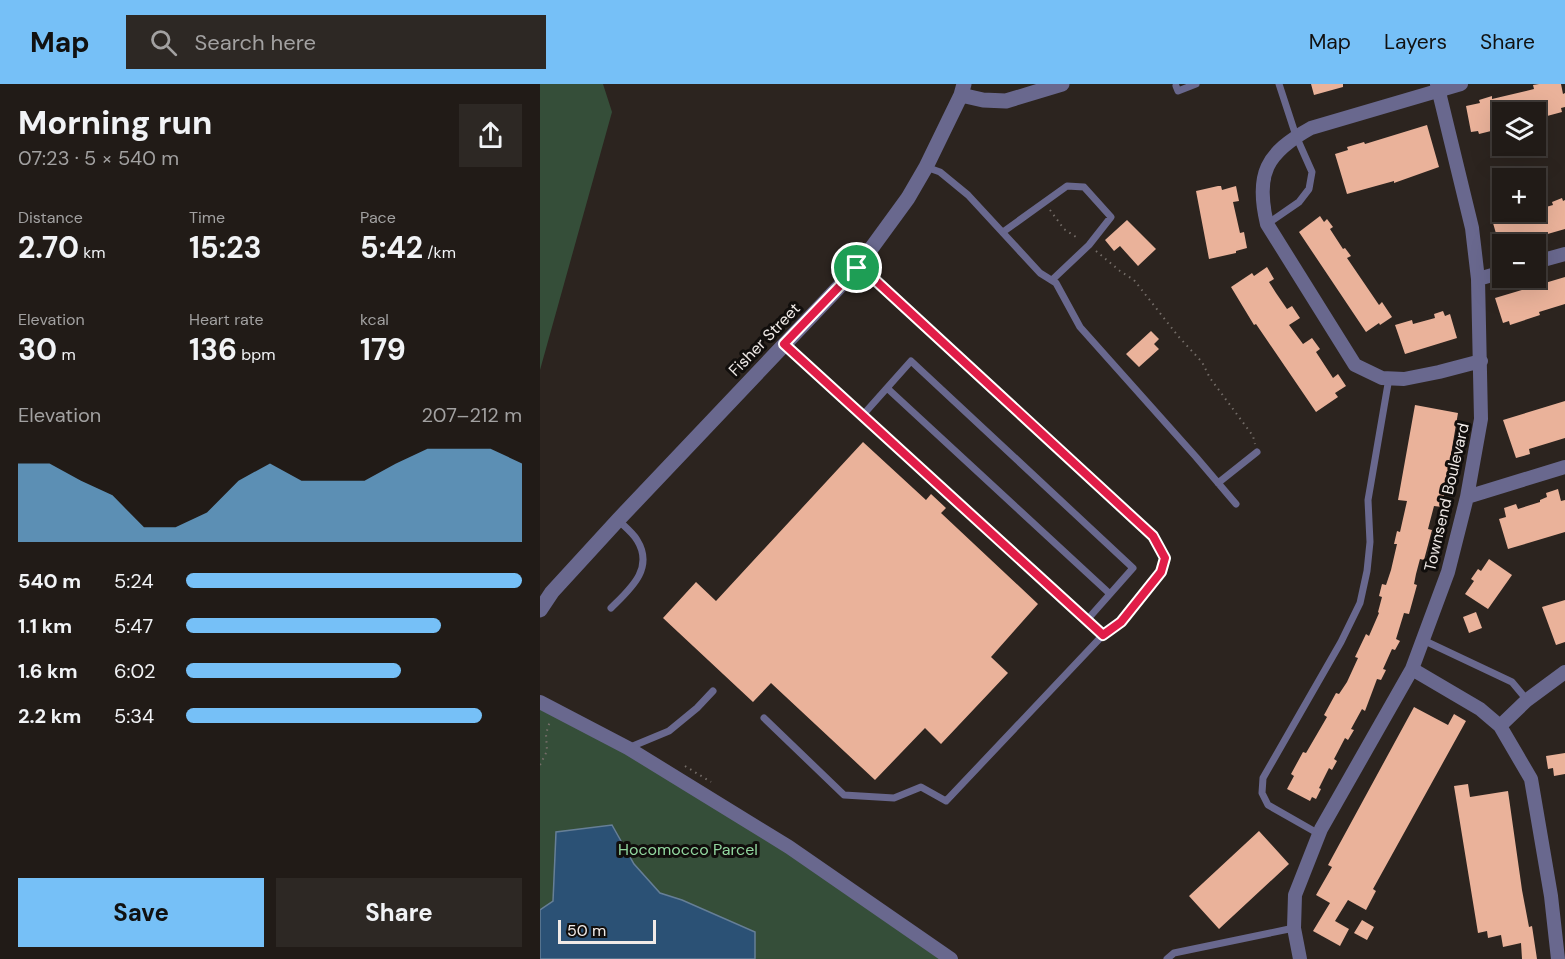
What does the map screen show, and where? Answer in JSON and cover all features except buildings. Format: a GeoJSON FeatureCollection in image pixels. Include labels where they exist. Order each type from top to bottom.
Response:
{"type":"FeatureCollection","features":[{"type":"Feature","properties":{"kind":"street"},"geometry":{"type":"LineString","coordinates":[[962,89],[983,100],[1006,101],[1062,84]]}},
{"type":"Feature","properties":{"kind":"street"},"geometry":{"type":"LineString","coordinates":[[1461,84],[1437,87],[1311,128],[1296,136],[1275,153],[1264,171],[1262,202],[1268,224],[1355,365],[1382,378],[1404,379],[1481,361]]}},
{"type":"Feature","properties":{"kind":"street","name":"Townsend Boulevard"},"geometry":{"type":"LineString","coordinates":[[1300,959],[1294,928],[1295,895],[1319,834],[1412,669],[1448,572],[1467,497],[1480,419],[1481,361],[1478,279],[1472,228],[1437,87]]}},
{"type":"Feature","properties":{"kind":"street","name":"Fisher Street"},"geometry":{"type":"LineString","coordinates":[[540,610],[552,592],[618,520],[857,268],[908,198],[926,167],[962,89]]}},
{"type":"Feature","properties":{"kind":"street"},"geometry":{"type":"LineString","coordinates":[[1546,259],[1565,254]]}},
{"type":"Feature","properties":{"kind":"street"},"geometry":{"type":"LineString","coordinates":[[1478,279],[1492,275]]}},
{"type":"Feature","properties":{"kind":"street"},"geometry":{"type":"LineString","coordinates":[[1467,497],[1565,467]]}},
{"type":"Feature","properties":{"kind":"street"},"geometry":{"type":"LineString","coordinates":[[1412,669],[1480,709],[1500,726],[1531,779],[1551,896],[1558,959]]}},
{"type":"Feature","properties":{"kind":"street"},"geometry":{"type":"LineString","coordinates":[[1500,726],[1527,699],[1565,672]]}},
{"type":"Feature","properties":{"kind":"street"},"geometry":{"type":"LineString","coordinates":[[540,702],[628,748],[789,847],[951,959]]}},
{"type":"Feature","properties":{"kind":"lane"},"geometry":{"type":"LineString","coordinates":[[1175,85],[1179,91],[1196,84]]}},
{"type":"Feature","properties":{"kind":"lane"},"geometry":{"type":"LineString","coordinates":[[1268,224],[1299,202],[1309,189],[1312,172],[1296,136],[1279,84]]}},
{"type":"Feature","properties":{"kind":"lane"},"geometry":{"type":"LineString","coordinates":[[926,167],[940,172],[961,188],[1040,273],[1056,283],[1080,327],[1236,504]]}},
{"type":"Feature","properties":{"kind":"lane"},"geometry":{"type":"LineString","coordinates":[[1003,232],[1067,186],[1084,187],[1112,217],[1089,245],[1052,280]]}},
{"type":"Feature","properties":{"kind":"lane"},"geometry":{"type":"LineString","coordinates":[[764,718],[844,795],[894,798],[921,787],[946,801],[1103,635],[1121,622],[1161,572],[1165,558],[1153,536],[874,279],[857,268]]}},
{"type":"Feature","properties":{"kind":"lane"},"geometry":{"type":"LineString","coordinates":[[784,344],[1103,635]]}},
{"type":"Feature","properties":{"kind":"lane"},"geometry":{"type":"LineString","coordinates":[[862,416],[911,361],[1133,568],[1087,620]]}},
{"type":"Feature","properties":{"kind":"lane"},"geometry":{"type":"LineString","coordinates":[[1319,834],[1268,805],[1262,793],[1263,778],[1341,642],[1360,603],[1370,542],[1368,500],[1389,378]]}},
{"type":"Feature","properties":{"kind":"lane"},"geometry":{"type":"LineString","coordinates":[[887,388],[1110,594]]}},
{"type":"Feature","properties":{"kind":"lane"},"geometry":{"type":"LineString","coordinates":[[1218,483],[1257,452]]}},
{"type":"Feature","properties":{"kind":"lane"},"geometry":{"type":"LineString","coordinates":[[611,608],[640,576],[643,562],[637,539],[618,520]]}},
{"type":"Feature","properties":{"kind":"lane"},"geometry":{"type":"LineString","coordinates":[[1423,640],[1512,682],[1527,699]]}},
{"type":"Feature","properties":{"kind":"lane"},"geometry":{"type":"LineString","coordinates":[[628,748],[669,731],[697,708],[713,691]]}},
{"type":"Feature","properties":{"kind":"lane"},"geometry":{"type":"LineString","coordinates":[[1167,959],[1174,953],[1294,928]]}},
{"type":"Feature","properties":{"kind":"path"},"geometry":{"type":"LineString","coordinates":[[1049,210],[1064,229],[1134,280],[1178,336],[1202,362],[1210,378],[1253,436],[1257,452]]}},
{"type":"Feature","properties":{"kind":"path"},"geometry":{"type":"LineString","coordinates":[[540,765],[547,751],[546,729],[556,710]]}},
{"type":"Feature","properties":{"kind":"green space"},"geometry":{"type":"Polygon","coordinates":[[[540,84],[603,84],[612,112],[540,370],[540,84]]]}},
{"type":"Feature","properties":{"kind":"green space","name":"Hocomocco Parcel"},"geometry":{"type":"Polygon","coordinates":[[[540,702],[628,748],[949,959],[755,959],[755,932],[682,900],[660,893],[634,864],[614,828],[556,832],[553,901],[540,910],[540,702]]]}},
{"type":"Feature","properties":{"kind":"water"},"geometry":{"type":"Polygon","coordinates":[[[612,825],[634,864],[660,893],[682,900],[755,932],[755,959],[540,959],[540,910],[553,901],[556,832],[612,825]]]}},
{"type":"Feature","properties":{"kind":"route"},"geometry":{"type":"LineString","coordinates":[[857,268],[874,279],[1153,536],[1165,558],[1161,572],[1121,622],[1103,635],[784,344],[857,268]]}}]}
